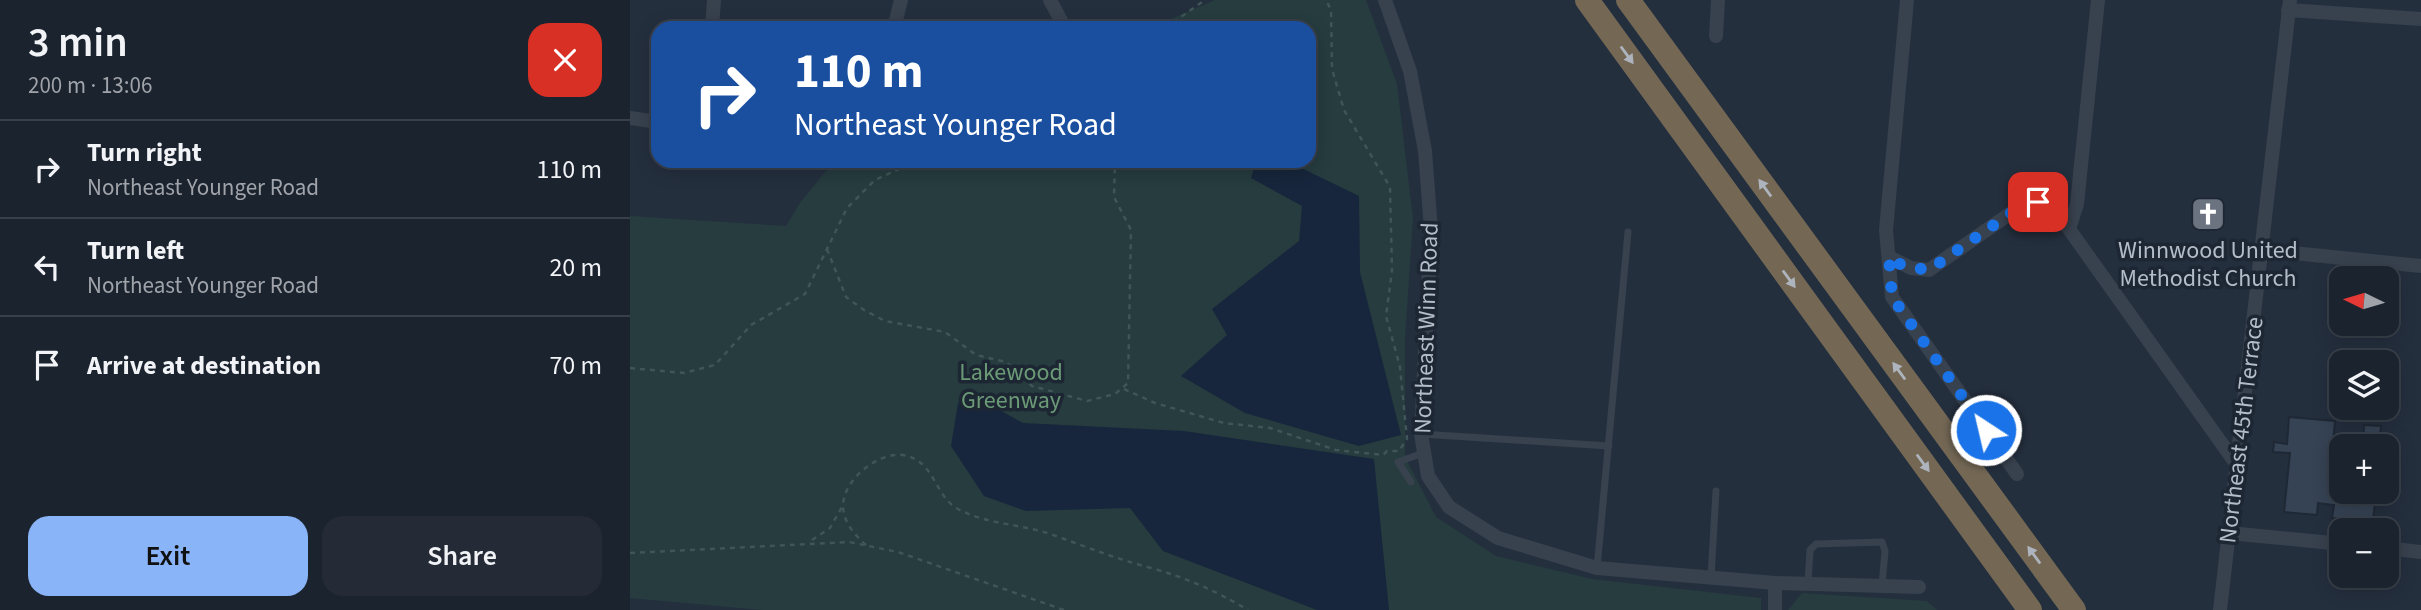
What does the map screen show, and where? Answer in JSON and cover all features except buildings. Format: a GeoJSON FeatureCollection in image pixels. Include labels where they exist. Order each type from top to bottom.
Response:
{"type":"FeatureCollection","features":[{"type":"Feature","properties":{"kind":"highway"},"geometry":{"type":"LineString","coordinates":[[1587,0],[2030,610]]}},
{"type":"Feature","properties":{"kind":"highway"},"geometry":{"type":"LineString","coordinates":[[1628,0],[2074,610]]}},
{"type":"Feature","properties":{"kind":"street"},"geometry":{"type":"LineString","coordinates":[[713,21],[715,0]]}},
{"type":"Feature","properties":{"kind":"street"},"geometry":{"type":"LineString","coordinates":[[896,21],[901,0]]}},
{"type":"Feature","properties":{"kind":"street"},"geometry":{"type":"LineString","coordinates":[[1050,0],[1061,21]]}},
{"type":"Feature","properties":{"kind":"street","name":"Northeast Winn Road"},"geometry":{"type":"LineString","coordinates":[[1385,0],[1409,71],[1425,151],[1431,230],[1421,434],[1428,476],[1449,507],[1498,538],[1597,568],[1775,583],[1919,587]]}},
{"type":"Feature","properties":{"kind":"street"},"geometry":{"type":"LineString","coordinates":[[1716,36],[1718,0]]}},
{"type":"Feature","properties":{"kind":"street"},"geometry":{"type":"LineString","coordinates":[[1907,0],[1886,230],[1892,297],[2017,474]]}},
{"type":"Feature","properties":{"kind":"street"},"geometry":{"type":"LineString","coordinates":[[2069,229],[2077,204],[2098,0]]}},
{"type":"Feature","properties":{"kind":"street"},"geometry":{"type":"LineString","coordinates":[[2289,5],[2421,19]]}},
{"type":"Feature","properties":{"kind":"street","name":"Northeast 45th Terrace"},"geometry":{"type":"LineString","coordinates":[[2220,610],[2289,5]]}},
{"type":"Feature","properties":{"kind":"street"},"geometry":{"type":"LineString","coordinates":[[630,118],[651,121]]}},
{"type":"Feature","properties":{"kind":"street"},"geometry":{"type":"LineString","coordinates":[[1889,257],[1903,266],[1929,270],[2029,203],[2047,203],[2069,229],[2237,466]]}},
{"type":"Feature","properties":{"kind":"street"},"geometry":{"type":"LineString","coordinates":[[2263,250],[2421,266]]}},
{"type":"Feature","properties":{"kind":"street"},"geometry":{"type":"LineString","coordinates":[[2229,533],[2329,543]]}},
{"type":"Feature","properties":{"kind":"street"},"geometry":{"type":"LineString","coordinates":[[2399,549],[2421,552]]}},
{"type":"Feature","properties":{"kind":"street"},"geometry":{"type":"LineString","coordinates":[[1775,583],[1775,610]]}},
{"type":"Feature","properties":{"kind":"lane"},"geometry":{"type":"LineString","coordinates":[[1597,568],[1628,232]]}},
{"type":"Feature","properties":{"kind":"lane"},"geometry":{"type":"LineString","coordinates":[[1421,434],[1609,446]]}},
{"type":"Feature","properties":{"kind":"lane"},"geometry":{"type":"LineString","coordinates":[[1411,482],[1398,462],[1424,453]]}},
{"type":"Feature","properties":{"kind":"lane"},"geometry":{"type":"LineString","coordinates":[[1711,578],[1716,491]]}},
{"type":"Feature","properties":{"kind":"lane"},"geometry":{"type":"LineString","coordinates":[[1808,584],[1810,550],[1813,545],[1882,542],[1885,551],[1882,585]]}},
{"type":"Feature","properties":{"kind":"path"},"geometry":{"type":"LineString","coordinates":[[1175,21],[1205,0]]}},
{"type":"Feature","properties":{"kind":"path"},"geometry":{"type":"LineString","coordinates":[[1124,389],[1195,416],[1237,426],[1270,428],[1336,450],[1383,455],[1387,450],[1399,451],[1407,439],[1400,367],[1386,316],[1392,271],[1390,187],[1344,110],[1332,69],[1331,10],[1326,0]]}},
{"type":"Feature","properties":{"kind":"path"},"geometry":{"type":"LineString","coordinates":[[630,368],[684,373],[715,365],[751,325],[805,294],[847,208],[875,180],[901,168]]}},
{"type":"Feature","properties":{"kind":"path"},"geometry":{"type":"LineString","coordinates":[[827,249],[846,297],[885,321],[945,331],[976,355],[1006,362],[1032,386],[1087,401],[1124,389],[1128,383],[1131,230],[1114,197],[1115,168]]}},
{"type":"Feature","properties":{"kind":"path"},"geometry":{"type":"LineString","coordinates":[[809,542],[830,528],[848,488],[873,463],[887,456],[915,458],[934,476],[957,509],[1055,536],[1114,560],[1194,580],[1248,610]]}},
{"type":"Feature","properties":{"kind":"path"},"geometry":{"type":"LineString","coordinates":[[843,504],[845,519],[854,534],[866,545]]}},
{"type":"Feature","properties":{"kind":"path"},"geometry":{"type":"LineString","coordinates":[[630,553],[809,542],[866,545],[994,583],[1064,610]]}},
{"type":"Feature","properties":{"kind":"green space","name":"Lakewood Greenway"},"geometry":{"type":"Polygon","coordinates":[[[1215,0],[1366,0],[1397,84],[1413,218],[1405,339],[1405,457],[1436,517],[1496,556],[1592,579],[1761,598],[1761,610],[762,610],[630,598],[630,216],[786,226],[800,203],[828,168],[1316,168],[1316,21],[1166,21],[1215,0]]]}},
{"type":"Feature","properties":{"kind":"green space"},"geometry":{"type":"Polygon","coordinates":[[[1802,593],[1927,601],[1937,610],[1788,610],[1802,593]]]}},
{"type":"Feature","properties":{"kind":"water"},"geometry":{"type":"Polygon","coordinates":[[[1254,168],[1301,168],[1359,196],[1360,272],[1401,435],[1359,446],[1245,413],[1181,376],[1227,335],[1212,309],[1299,241],[1302,206],[1251,178],[1254,168]]]}},
{"type":"Feature","properties":{"kind":"water"},"geometry":{"type":"Polygon","coordinates":[[[983,401],[1023,423],[1184,431],[1374,459],[1389,610],[1317,610],[1163,551],[1130,508],[1026,511],[984,496],[951,446],[958,403],[983,401]]]}},
{"type":"Feature","properties":{"kind":"place","name":"Winnwood United Methodist Church"},"geometry":{"type":"Point","coordinates":[2208,214]}},
{"type":"Feature","properties":{"kind":"route"},"geometry":{"type":"LineString","coordinates":[[1986,430],[1892,297],[1889,257],[1903,266],[1929,270],[2021,206],[2038,202]]}}]}
